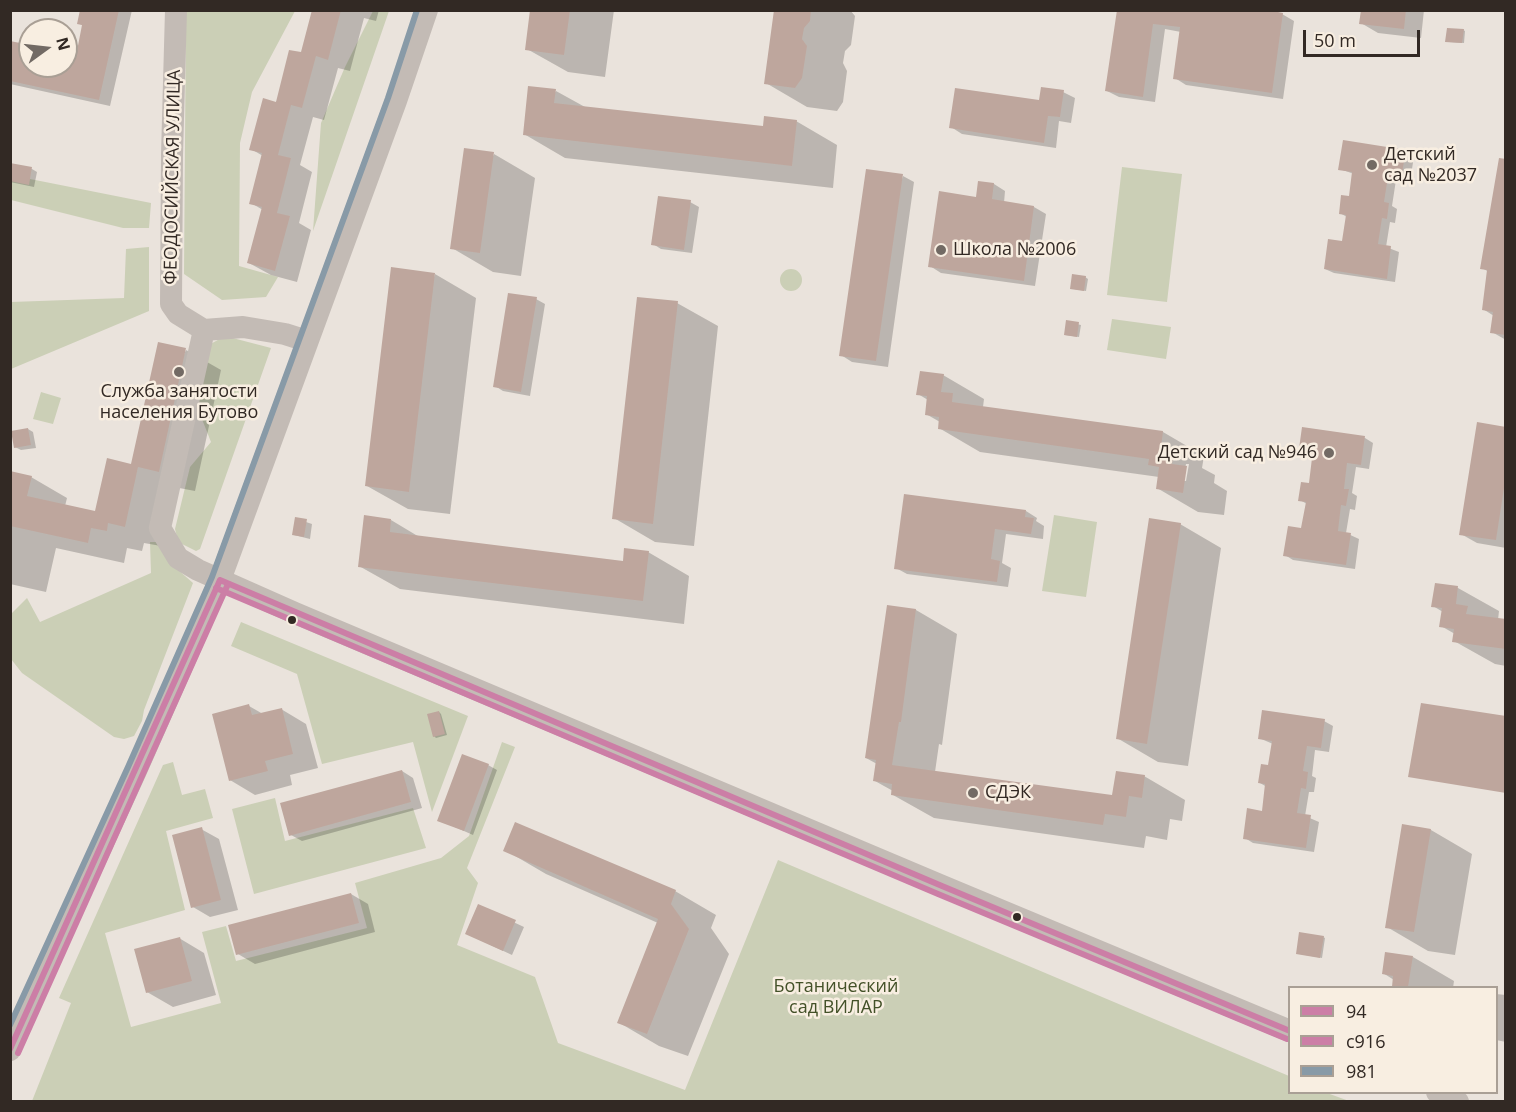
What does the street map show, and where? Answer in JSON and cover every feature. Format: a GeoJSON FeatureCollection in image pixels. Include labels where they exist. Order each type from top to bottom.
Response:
{"type":"FeatureCollection","features":[{"type":"Feature","properties":{"kind":"street","name":"ФЕОДОСИЙСКАЯ УЛИЦА"},"geometry":{"type":"LineString","coordinates":[[176,10],[171,304],[178,314],[204,330]]}},
{"type":"Feature","properties":{"kind":"street"},"geometry":{"type":"LineString","coordinates":[[10,1050],[220,580],[396,101],[427,10]]}},
{"type":"Feature","properties":{"kind":"street"},"geometry":{"type":"LineString","coordinates":[[307,340],[243,327],[204,330],[160,528],[178,558],[220,580],[942,886],[1288,1029]]}},
{"type":"Feature","properties":{"kind":"street"},"geometry":{"type":"LineString","coordinates":[[1442,1094],[1458,1101]]}},
{"type":"Feature","properties":{"kind":"green space"},"geometry":{"type":"Polygon","coordinates":[[[186,11],[295,11],[252,92],[240,143],[239,266],[278,277],[266,297],[222,300],[184,274],[186,11]]]}},
{"type":"Feature","properties":{"kind":"green space"},"geometry":{"type":"Polygon","coordinates":[[[373,11],[389,11],[313,231],[321,123],[345,67],[373,11]]]}},
{"type":"Feature","properties":{"kind":"green space"},"geometry":{"type":"Polygon","coordinates":[[[1122,167],[1182,174],[1167,302],[1107,295],[1122,167]]]}},
{"type":"Feature","properties":{"kind":"green space"},"geometry":{"type":"Polygon","coordinates":[[[10,175],[151,203],[149,228],[123,228],[11,200],[10,175]]]}},
{"type":"Feature","properties":{"kind":"green space"},"geometry":{"type":"Polygon","coordinates":[[[149,247],[149,311],[11,369],[11,302],[124,298],[126,249],[149,247]]]}},
{"type":"Feature","properties":{"kind":"green space"},"geometry":{"type":"Polygon","coordinates":[[[787,269],[795,269],[802,276],[802,284],[795,291],[787,291],[780,284],[780,276],[787,269]]]}},
{"type":"Feature","properties":{"kind":"green space"},"geometry":{"type":"Polygon","coordinates":[[[1112,319],[1171,327],[1166,359],[1107,350],[1112,319]]]}},
{"type":"Feature","properties":{"kind":"green space"},"geometry":{"type":"Polygon","coordinates":[[[225,336],[271,348],[200,549],[196,551],[182,544],[175,529],[190,467],[211,442],[196,404],[207,346],[225,336]]]}},
{"type":"Feature","properties":{"kind":"green space"},"geometry":{"type":"Polygon","coordinates":[[[41,392],[61,398],[53,424],[33,419],[41,392]]]}},
{"type":"Feature","properties":{"kind":"green space"},"geometry":{"type":"Polygon","coordinates":[[[1054,515],[1097,522],[1086,597],[1042,591],[1054,515]]]}},
{"type":"Feature","properties":{"kind":"green space"},"geometry":{"type":"Polygon","coordinates":[[[150,542],[160,542],[168,561],[193,583],[144,710],[142,721],[134,736],[124,739],[114,737],[22,673],[11,659],[10,615],[27,598],[40,622],[151,573],[150,542]]]}},
{"type":"Feature","properties":{"kind":"green space"},"geometry":{"type":"Polygon","coordinates":[[[241,622],[468,716],[432,812],[413,742],[322,764],[297,674],[231,646],[241,622]]]}},
{"type":"Feature","properties":{"kind":"green space","name":"Ботанический сад ВИЛАР"},"geometry":{"type":"Polygon","coordinates":[[[502,742],[515,747],[467,868],[478,883],[457,945],[535,977],[558,1043],[685,1090],[778,860],[1288,1076],[1288,1094],[1330,1094],[1349,1101],[32,1101],[71,1003],[59,998],[163,765],[173,762],[182,795],[205,789],[213,818],[166,831],[185,910],[105,933],[131,1027],[221,1003],[202,932],[226,926],[236,961],[367,928],[355,883],[441,858],[469,836],[502,742]]]}},
{"type":"Feature","properties":{"kind":"green space"},"geometry":{"type":"Polygon","coordinates":[[[275,798],[285,841],[413,808],[426,848],[254,894],[232,809],[275,798]]]}},
{"type":"Feature","properties":{"kind":"building"},"geometry":{"type":"Polygon","coordinates":[[[80,10],[119,10],[99,100],[10,81],[10,41],[18,43],[18,78],[78,78],[78,46],[82,25],[78,24],[80,10]]]}},
{"type":"Feature","properties":{"kind":"building"},"geometry":{"type":"Polygon","coordinates":[[[312,10],[341,10],[328,60],[316,56],[302,108],[291,105],[278,155],[291,158],[277,213],[290,216],[275,271],[247,263],[262,207],[249,204],[262,153],[249,150],[263,98],[276,102],[289,50],[301,52],[312,10]]]}},
{"type":"Feature","properties":{"kind":"building"},"geometry":{"type":"Polygon","coordinates":[[[530,10],[570,10],[564,55],[525,50],[530,10]]]}},
{"type":"Feature","properties":{"kind":"building"},"geometry":{"type":"Polygon","coordinates":[[[774,10],[811,10],[810,21],[804,28],[802,39],[807,46],[802,78],[795,88],[764,84],[774,10]]]}},
{"type":"Feature","properties":{"kind":"building"},"geometry":{"type":"Polygon","coordinates":[[[1117,10],[1268,10],[1283,13],[1272,93],[1173,79],[1180,27],[1153,24],[1143,97],[1105,91],[1117,10]]]}},
{"type":"Feature","properties":{"kind":"building"},"geometry":{"type":"Polygon","coordinates":[[[1361,10],[1406,10],[1404,29],[1359,24],[1361,10]]]}},
{"type":"Feature","properties":{"kind":"building"},"geometry":{"type":"Polygon","coordinates":[[[1447,28],[1464,29],[1462,43],[1445,42],[1447,28]]]}},
{"type":"Feature","properties":{"kind":"building"},"geometry":{"type":"Polygon","coordinates":[[[528,86],[556,89],[554,103],[763,126],[764,116],[797,120],[792,166],[523,135],[528,86]]]}},
{"type":"Feature","properties":{"kind":"building"},"geometry":{"type":"Polygon","coordinates":[[[1041,87],[1064,90],[1060,117],[1048,116],[1044,143],[949,128],[955,88],[1039,100],[1041,87]]]}},
{"type":"Feature","properties":{"kind":"building"},"geometry":{"type":"Polygon","coordinates":[[[1343,140],[1406,150],[1401,179],[1388,177],[1384,202],[1389,203],[1387,219],[1382,218],[1378,244],[1391,246],[1387,279],[1324,269],[1328,239],[1342,241],[1346,215],[1339,214],[1341,195],[1349,196],[1352,172],[1338,170],[1343,140]]]}},
{"type":"Feature","properties":{"kind":"building"},"geometry":{"type":"Polygon","coordinates":[[[464,148],[494,152],[480,253],[450,249],[464,148]]]}},
{"type":"Feature","properties":{"kind":"building"},"geometry":{"type":"Polygon","coordinates":[[[1499,158],[1506,159],[1506,335],[1490,333],[1493,312],[1482,310],[1487,270],[1480,269],[1499,158]]]}},
{"type":"Feature","properties":{"kind":"building"},"geometry":{"type":"Polygon","coordinates":[[[10,163],[32,167],[29,185],[10,181],[10,163]]]}},
{"type":"Feature","properties":{"kind":"building"},"geometry":{"type":"Polygon","coordinates":[[[866,169],[903,174],[876,361],[839,356],[866,169]]]}},
{"type":"Feature","properties":{"kind":"building"},"geometry":{"type":"Polygon","coordinates":[[[978,181],[994,183],[992,199],[1034,206],[1024,281],[928,267],[939,191],[976,197],[978,181]]]}},
{"type":"Feature","properties":{"kind":"building"},"geometry":{"type":"Polygon","coordinates":[[[658,196],[691,200],[684,250],[651,245],[658,196]]]}},
{"type":"Feature","properties":{"kind":"building"},"geometry":{"type":"Polygon","coordinates":[[[391,267],[435,273],[409,492],[365,486],[391,267]]]}},
{"type":"Feature","properties":{"kind":"building"},"geometry":{"type":"Polygon","coordinates":[[[1072,274],[1086,276],[1084,291],[1070,289],[1072,274]]]}},
{"type":"Feature","properties":{"kind":"building"},"geometry":{"type":"Polygon","coordinates":[[[508,293],[537,297],[521,392],[493,387],[508,293]]]}},
{"type":"Feature","properties":{"kind":"building"},"geometry":{"type":"Polygon","coordinates":[[[637,297],[678,301],[653,524],[612,519],[637,297]]]}},
{"type":"Feature","properties":{"kind":"building"},"geometry":{"type":"Polygon","coordinates":[[[1066,320],[1079,322],[1077,337],[1064,335],[1066,320]]]}},
{"type":"Feature","properties":{"kind":"building"},"geometry":{"type":"Polygon","coordinates":[[[158,342],[186,348],[159,472],[138,467],[125,527],[108,523],[107,531],[91,528],[88,543],[10,526],[10,471],[32,476],[27,496],[95,511],[107,458],[131,464],[158,342]]]}},
{"type":"Feature","properties":{"kind":"building"},"geometry":{"type":"Polygon","coordinates":[[[920,371],[944,374],[941,392],[953,393],[952,402],[1163,431],[1161,448],[1174,450],[1172,464],[1187,466],[1183,493],[1156,489],[1159,467],[1148,465],[1149,459],[938,429],[939,417],[925,415],[927,396],[916,395],[920,371]]]}},
{"type":"Feature","properties":{"kind":"building"},"geometry":{"type":"Polygon","coordinates":[[[1477,422],[1506,427],[1506,475],[1496,540],[1459,535],[1477,422]]]}},
{"type":"Feature","properties":{"kind":"building"},"geometry":{"type":"Polygon","coordinates":[[[1302,427],[1365,436],[1361,465],[1347,463],[1344,489],[1349,489],[1346,506],[1341,505],[1338,531],[1351,533],[1346,565],[1283,556],[1288,526],[1301,528],[1306,502],[1298,501],[1301,482],[1309,483],[1312,458],[1298,456],[1302,427]]]}},
{"type":"Feature","properties":{"kind":"building"},"geometry":{"type":"Polygon","coordinates":[[[28,428],[31,445],[14,448],[11,431],[28,428]]]}},
{"type":"Feature","properties":{"kind":"building"},"geometry":{"type":"Polygon","coordinates":[[[904,494],[1026,510],[1025,517],[1034,518],[1031,534],[995,529],[991,559],[1000,561],[997,582],[894,569],[904,494]]]}},
{"type":"Feature","properties":{"kind":"building"},"geometry":{"type":"Polygon","coordinates":[[[364,515],[391,519],[390,532],[623,561],[624,548],[649,551],[643,601],[358,567],[364,515]]]}},
{"type":"Feature","properties":{"kind":"building"},"geometry":{"type":"Polygon","coordinates":[[[295,517],[307,519],[304,537],[292,535],[295,517]]]}},
{"type":"Feature","properties":{"kind":"building"},"geometry":{"type":"Polygon","coordinates":[[[1149,518],[1181,523],[1147,744],[1116,739],[1149,518]]]}},
{"type":"Feature","properties":{"kind":"building"},"geometry":{"type":"Polygon","coordinates":[[[1435,583],[1458,586],[1456,604],[1468,606],[1466,614],[1506,619],[1506,649],[1452,642],[1454,629],[1439,627],[1442,608],[1431,607],[1435,583]]]}},
{"type":"Feature","properties":{"kind":"building"},"geometry":{"type":"Polygon","coordinates":[[[887,605],[916,609],[901,722],[899,722],[892,765],[1112,795],[1116,771],[1145,775],[1142,798],[1129,796],[1126,817],[1105,814],[1103,825],[891,795],[892,784],[873,781],[876,760],[865,758],[887,605]]]}},
{"type":"Feature","properties":{"kind":"building"},"geometry":{"type":"Polygon","coordinates":[[[1421,703],[1506,716],[1506,793],[1408,777],[1421,703]]]}},
{"type":"Feature","properties":{"kind":"building"},"geometry":{"type":"Polygon","coordinates":[[[249,704],[252,715],[282,708],[293,754],[265,761],[268,771],[229,781],[212,714],[249,704]]]}},
{"type":"Feature","properties":{"kind":"building"},"geometry":{"type":"Polygon","coordinates":[[[1262,710],[1325,719],[1321,748],[1307,746],[1303,771],[1308,772],[1306,789],[1301,788],[1297,813],[1311,815],[1306,848],[1243,839],[1247,808],[1262,811],[1265,784],[1258,783],[1261,764],[1268,765],[1272,741],[1258,739],[1262,710]]]}},
{"type":"Feature","properties":{"kind":"building"},"geometry":{"type":"Polygon","coordinates":[[[439,711],[445,734],[433,737],[427,714],[439,711]]]}},
{"type":"Feature","properties":{"kind":"building"},"geometry":{"type":"Polygon","coordinates":[[[462,754],[489,764],[464,831],[437,821],[462,754]]]}},
{"type":"Feature","properties":{"kind":"building"},"geometry":{"type":"Polygon","coordinates":[[[402,770],[411,802],[289,836],[280,803],[402,770]]]}},
{"type":"Feature","properties":{"kind":"building"},"geometry":{"type":"Polygon","coordinates":[[[515,822],[676,890],[671,904],[689,929],[647,1034],[617,1023],[658,919],[503,851],[515,822]]]}},
{"type":"Feature","properties":{"kind":"building"},"geometry":{"type":"Polygon","coordinates":[[[1402,824],[1431,829],[1414,932],[1385,928],[1402,824]]]}},
{"type":"Feature","properties":{"kind":"building"},"geometry":{"type":"Polygon","coordinates":[[[202,827],[221,900],[191,908],[172,835],[202,827]]]}},
{"type":"Feature","properties":{"kind":"building"},"geometry":{"type":"Polygon","coordinates":[[[351,893],[359,923],[236,955],[228,925],[351,893]]]}},
{"type":"Feature","properties":{"kind":"building"},"geometry":{"type":"Polygon","coordinates":[[[478,904],[516,920],[503,951],[465,934],[478,904]]]}},
{"type":"Feature","properties":{"kind":"building"},"geometry":{"type":"Polygon","coordinates":[[[1299,932],[1324,936],[1320,958],[1296,954],[1299,932]]]}},
{"type":"Feature","properties":{"kind":"building"},"geometry":{"type":"Polygon","coordinates":[[[180,937],[192,981],[146,993],[134,949],[180,937]]]}},
{"type":"Feature","properties":{"kind":"building"},"geometry":{"type":"Polygon","coordinates":[[[1385,952],[1413,956],[1408,986],[1392,986],[1393,976],[1382,974],[1385,952]]]}},
{"type":"Feature","properties":{"kind":"transit line","name":"981"},"geometry":{"type":"LineString","coordinates":[[10,1025],[212,577],[388,98],[417,10]]}},
{"type":"Feature","properties":{"kind":"transit line","name":"94"},"geometry":{"type":"LineString","coordinates":[[220,580],[1288,1030]]}},
{"type":"Feature","properties":{"kind":"transit line","name":"94"},"geometry":{"type":"LineString","coordinates":[[10,1049],[220,580]]}},
{"type":"Feature","properties":{"kind":"transit line","name":"с916"},"geometry":{"type":"LineString","coordinates":[[18,1053],[228,584]]}},
{"type":"Feature","properties":{"kind":"transit line","name":"с916"},"geometry":{"type":"LineString","coordinates":[[216,588],[938,894],[1287,1039]]}},
{"type":"Feature","properties":{"kind":"place","name":"Детский сад №2037"},"geometry":{"type":"Point","coordinates":[1372,165]}},
{"type":"Feature","properties":{"kind":"place","name":"Школа №2006"},"geometry":{"type":"Point","coordinates":[941,250]}},
{"type":"Feature","properties":{"kind":"place","name":"Служба занятости населения Бутово"},"geometry":{"type":"Point","coordinates":[179,372]}},
{"type":"Feature","properties":{"kind":"place","name":"Детский сад №946"},"geometry":{"type":"Point","coordinates":[1329,453]}},
{"type":"Feature","properties":{"kind":"place","name":"СДЭК"},"geometry":{"type":"Point","coordinates":[973,793]}}]}
